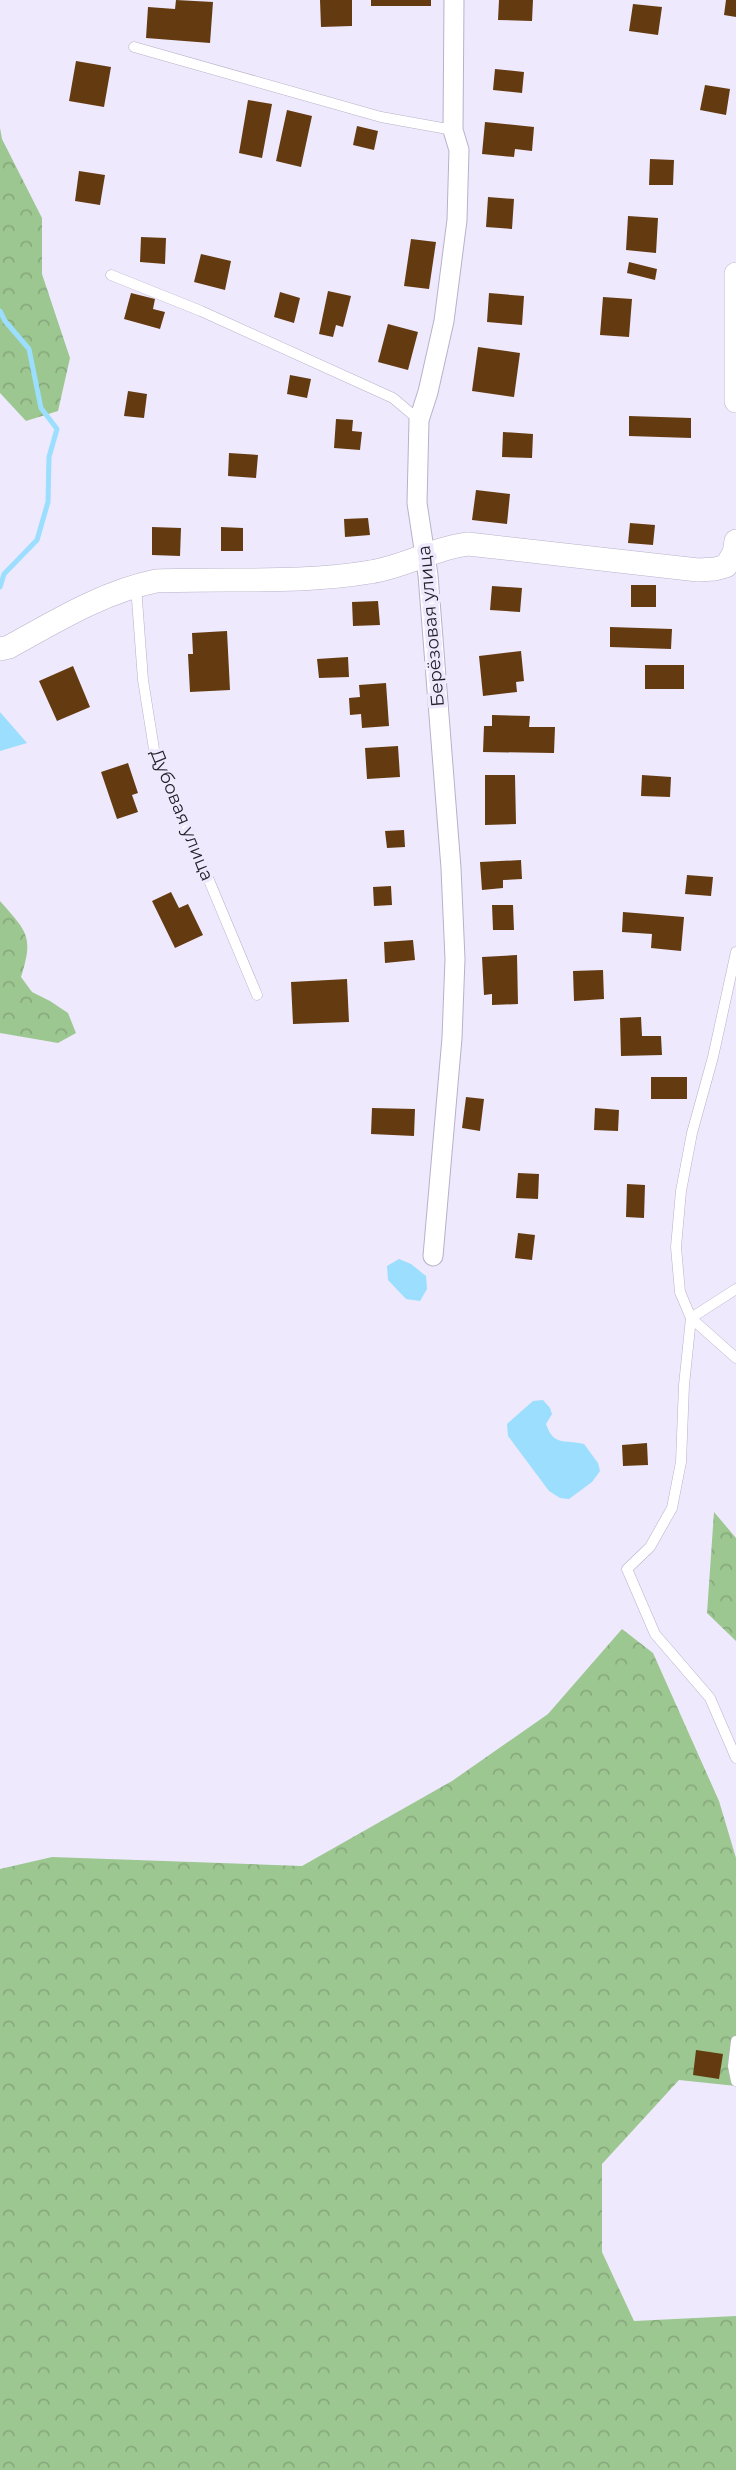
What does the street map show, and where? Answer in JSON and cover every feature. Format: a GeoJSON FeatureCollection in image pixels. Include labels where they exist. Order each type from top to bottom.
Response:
{"type":"FeatureCollection","features":[{"type":"Feature","properties":{"kind":"street","name":"Берёзовая улица"},"geometry":{"type":"LineString","coordinates":[[433,1256],[453,1038],[455,959],[451,867],[426,555],[416,503],[419,420],[444,321],[457,220],[459,150],[453,130],[454,0]]}},
{"type":"Feature","properties":{"kind":"street"},"geometry":{"type":"LineString","coordinates":[[736,274],[736,401]]}},
{"type":"Feature","properties":{"kind":"street"},"geometry":{"type":"LineString","coordinates":[[0,649],[9,647],[96,600],[136,585],[156,581],[310,579],[371,572],[450,546],[468,544],[698,570],[731,569],[736,541]]}},
{"type":"Feature","properties":{"kind":"lane"},"geometry":{"type":"LineString","coordinates":[[134,47],[381,117],[453,130]]}},
{"type":"Feature","properties":{"kind":"lane"},"geometry":{"type":"LineString","coordinates":[[111,275],[201,311],[393,398],[419,420]]}},
{"type":"Feature","properties":{"kind":"lane","name":"Дубовая улица"},"geometry":{"type":"LineString","coordinates":[[136,585],[143,680],[154,749],[257,995]]}},
{"type":"Feature","properties":{"kind":"lane"},"geometry":{"type":"LineString","coordinates":[[736,952],[713,1057],[692,1133],[681,1191],[676,1247],[680,1292],[691,1318],[736,1358]]}},
{"type":"Feature","properties":{"kind":"lane"},"geometry":{"type":"LineString","coordinates":[[691,1318],[736,1289]]}},
{"type":"Feature","properties":{"kind":"lane"},"geometry":{"type":"LineString","coordinates":[[691,1318],[684,1385],[681,1462],[672,1508],[650,1547],[627,1569],[655,1634],[710,1698],[736,1758]]}},
{"type":"Feature","properties":{"kind":"lane"},"geometry":{"type":"LineString","coordinates":[[736,2041],[733,2066],[736,2081]]}},
{"type":"Feature","properties":{"kind":"green space"},"geometry":{"type":"Polygon","coordinates":[[[0,128],[2,139],[42,218],[42,274],[70,358],[58,411],[26,421],[0,393],[0,128]]]}},
{"type":"Feature","properties":{"kind":"green space"},"geometry":{"type":"Polygon","coordinates":[[[0,901],[25,935],[27,952],[21,977],[32,992],[68,1013],[76,1033],[58,1043],[0,1033],[0,901]]]}},
{"type":"Feature","properties":{"kind":"green space"},"geometry":{"type":"Polygon","coordinates":[[[714,1512],[736,1538],[736,1641],[707,1613],[714,1512]]]}},
{"type":"Feature","properties":{"kind":"green space"},"geometry":{"type":"Polygon","coordinates":[[[622,1629],[653,1653],[719,1801],[736,1858],[736,2086],[679,2080],[602,2164],[602,2252],[634,2321],[736,2316],[736,2470],[0,2470],[0,1869],[52,1857],[302,1866],[452,1781],[548,1714],[622,1629]]]}},
{"type":"Feature","properties":{"kind":"water"},"geometry":{"type":"Polygon","coordinates":[[[0,712],[27,743],[0,751],[0,712]]]}},
{"type":"Feature","properties":{"kind":"water"},"geometry":{"type":"Polygon","coordinates":[[[399,1259],[411,1264],[426,1276],[427,1289],[420,1301],[406,1299],[388,1280],[387,1266],[399,1259]]]}},
{"type":"Feature","properties":{"kind":"water"},"geometry":{"type":"Polygon","coordinates":[[[543,1400],[552,1414],[546,1424],[552,1436],[560,1441],[584,1444],[598,1463],[600,1471],[592,1482],[569,1499],[560,1498],[549,1491],[508,1436],[507,1424],[533,1401],[543,1400]]]}},
{"type":"Feature","properties":{"kind":"building"},"geometry":{"type":"Polygon","coordinates":[[[176,0],[213,2],[210,43],[146,38],[148,7],[175,9],[176,0]]]}},
{"type":"Feature","properties":{"kind":"building"},"geometry":{"type":"Polygon","coordinates":[[[320,0],[352,0],[352,26],[321,27],[320,0]]]}},
{"type":"Feature","properties":{"kind":"building"},"geometry":{"type":"Polygon","coordinates":[[[371,0],[431,0],[431,6],[371,6],[371,0]]]}},
{"type":"Feature","properties":{"kind":"building"},"geometry":{"type":"Polygon","coordinates":[[[499,0],[533,0],[532,21],[498,20],[499,0]]]}},
{"type":"Feature","properties":{"kind":"building"},"geometry":{"type":"Polygon","coordinates":[[[726,0],[736,0],[736,17],[724,15],[726,0]]]}},
{"type":"Feature","properties":{"kind":"building"},"geometry":{"type":"Polygon","coordinates":[[[633,4],[662,7],[658,35],[629,31],[633,4]]]}},
{"type":"Feature","properties":{"kind":"building"},"geometry":{"type":"Polygon","coordinates":[[[76,61],[111,67],[104,107],[69,101],[76,61]]]}},
{"type":"Feature","properties":{"kind":"building"},"geometry":{"type":"Polygon","coordinates":[[[495,69],[524,72],[522,93],[493,90],[495,69]]]}},
{"type":"Feature","properties":{"kind":"building"},"geometry":{"type":"Polygon","coordinates":[[[705,85],[730,89],[726,115],[700,110],[705,85]]]}},
{"type":"Feature","properties":{"kind":"building"},"geometry":{"type":"Polygon","coordinates":[[[248,100],[272,104],[262,158],[239,153],[248,100]]]}},
{"type":"Feature","properties":{"kind":"building"},"geometry":{"type":"Polygon","coordinates":[[[287,110],[312,116],[301,167],[276,161],[287,110]]]}},
{"type":"Feature","properties":{"kind":"building"},"geometry":{"type":"Polygon","coordinates":[[[485,122],[534,127],[532,151],[515,149],[514,157],[482,154],[485,122]]]}},
{"type":"Feature","properties":{"kind":"building"},"geometry":{"type":"Polygon","coordinates":[[[357,126],[378,131],[374,150],[353,145],[357,126]]]}},
{"type":"Feature","properties":{"kind":"building"},"geometry":{"type":"Polygon","coordinates":[[[650,159],[674,160],[673,185],[649,185],[650,159]]]}},
{"type":"Feature","properties":{"kind":"building"},"geometry":{"type":"Polygon","coordinates":[[[79,171],[105,175],[100,205],[75,201],[79,171]]]}},
{"type":"Feature","properties":{"kind":"building"},"geometry":{"type":"Polygon","coordinates":[[[488,197],[514,199],[512,229],[486,227],[488,197]]]}},
{"type":"Feature","properties":{"kind":"building"},"geometry":{"type":"Polygon","coordinates":[[[628,216],[658,218],[656,253],[626,250],[628,216]]]}},
{"type":"Feature","properties":{"kind":"building"},"geometry":{"type":"Polygon","coordinates":[[[141,237],[166,238],[165,264],[140,262],[141,237]]]}},
{"type":"Feature","properties":{"kind":"building"},"geometry":{"type":"Polygon","coordinates":[[[411,239],[436,242],[429,289],[404,286],[411,239]]]}},
{"type":"Feature","properties":{"kind":"building"},"geometry":{"type":"Polygon","coordinates":[[[201,254],[231,261],[225,290],[194,282],[201,254]]]}},
{"type":"Feature","properties":{"kind":"building"},"geometry":{"type":"Polygon","coordinates":[[[629,262],[657,269],[655,280],[627,273],[629,262]]]}},
{"type":"Feature","properties":{"kind":"building"},"geometry":{"type":"Polygon","coordinates":[[[328,291],[351,296],[343,327],[336,325],[333,337],[319,334],[328,291]]]}},
{"type":"Feature","properties":{"kind":"building"},"geometry":{"type":"Polygon","coordinates":[[[280,292],[300,298],[294,323],[274,317],[280,292]]]}},
{"type":"Feature","properties":{"kind":"building"},"geometry":{"type":"Polygon","coordinates":[[[131,293],[155,299],[153,309],[165,312],[160,329],[124,319],[131,293]]]}},
{"type":"Feature","properties":{"kind":"building"},"geometry":{"type":"Polygon","coordinates":[[[489,293],[524,296],[522,325],[487,322],[489,293]]]}},
{"type":"Feature","properties":{"kind":"building"},"geometry":{"type":"Polygon","coordinates":[[[603,297],[632,299],[629,337],[600,335],[603,297]]]}},
{"type":"Feature","properties":{"kind":"building"},"geometry":{"type":"Polygon","coordinates":[[[388,324],[418,332],[408,370],[378,362],[388,324]]]}},
{"type":"Feature","properties":{"kind":"building"},"geometry":{"type":"Polygon","coordinates":[[[478,347],[520,353],[514,397],[472,391],[478,347]]]}},
{"type":"Feature","properties":{"kind":"building"},"geometry":{"type":"Polygon","coordinates":[[[290,375],[311,379],[307,398],[287,394],[290,375]]]}},
{"type":"Feature","properties":{"kind":"building"},"geometry":{"type":"Polygon","coordinates":[[[128,391],[147,394],[144,418],[124,416],[128,391]]]}},
{"type":"Feature","properties":{"kind":"building"},"geometry":{"type":"Polygon","coordinates":[[[629,416],[691,418],[691,438],[629,436],[629,416]]]}},
{"type":"Feature","properties":{"kind":"building"},"geometry":{"type":"Polygon","coordinates":[[[336,419],[353,420],[352,431],[362,432],[360,450],[334,448],[336,419]]]}},
{"type":"Feature","properties":{"kind":"building"},"geometry":{"type":"Polygon","coordinates":[[[503,432],[533,434],[532,458],[502,457],[503,432]]]}},
{"type":"Feature","properties":{"kind":"building"},"geometry":{"type":"Polygon","coordinates":[[[229,453],[258,455],[256,478],[228,476],[229,453]]]}},
{"type":"Feature","properties":{"kind":"building"},"geometry":{"type":"Polygon","coordinates":[[[476,490],[510,494],[507,524],[472,520],[476,490]]]}},
{"type":"Feature","properties":{"kind":"building"},"geometry":{"type":"Polygon","coordinates":[[[368,518],[370,535],[345,537],[344,519],[368,518]]]}},
{"type":"Feature","properties":{"kind":"building"},"geometry":{"type":"Polygon","coordinates":[[[630,523],[655,525],[653,545],[628,543],[630,523]]]}},
{"type":"Feature","properties":{"kind":"building"},"geometry":{"type":"Polygon","coordinates":[[[152,527],[181,528],[180,556],[152,555],[152,527]]]}},
{"type":"Feature","properties":{"kind":"building"},"geometry":{"type":"Polygon","coordinates":[[[221,527],[243,528],[243,551],[221,551],[221,527]]]}},
{"type":"Feature","properties":{"kind":"building"},"geometry":{"type":"Polygon","coordinates":[[[631,585],[656,585],[656,607],[631,607],[631,585]]]}},
{"type":"Feature","properties":{"kind":"building"},"geometry":{"type":"Polygon","coordinates":[[[492,586],[522,588],[520,612],[490,610],[492,586]]]}},
{"type":"Feature","properties":{"kind":"building"},"geometry":{"type":"Polygon","coordinates":[[[378,601],[380,625],[353,626],[352,602],[378,601]]]}},
{"type":"Feature","properties":{"kind":"building"},"geometry":{"type":"Polygon","coordinates":[[[610,627],[672,629],[671,649],[610,647],[610,627]]]}},
{"type":"Feature","properties":{"kind":"building"},"geometry":{"type":"Polygon","coordinates":[[[227,631],[230,690],[190,692],[188,654],[193,654],[192,633],[227,631]]]}},
{"type":"Feature","properties":{"kind":"building"},"geometry":{"type":"Polygon","coordinates":[[[521,651],[524,681],[516,682],[517,692],[483,696],[479,656],[521,651]]]}},
{"type":"Feature","properties":{"kind":"building"},"geometry":{"type":"Polygon","coordinates":[[[348,657],[349,677],[319,678],[317,659],[348,657]]]}},
{"type":"Feature","properties":{"kind":"building"},"geometry":{"type":"Polygon","coordinates":[[[645,665],[684,665],[684,689],[645,689],[645,665]]]}},
{"type":"Feature","properties":{"kind":"building"},"geometry":{"type":"Polygon","coordinates":[[[73,666],[90,707],[57,721],[39,681],[73,666]]]}},
{"type":"Feature","properties":{"kind":"building"},"geometry":{"type":"Polygon","coordinates":[[[386,683],[389,726],[362,728],[361,714],[350,715],[349,698],[360,697],[359,685],[386,683]]]}},
{"type":"Feature","properties":{"kind":"building"},"geometry":{"type":"Polygon","coordinates":[[[492,715],[530,716],[529,727],[555,727],[554,753],[483,752],[484,726],[492,726],[492,715]]]}},
{"type":"Feature","properties":{"kind":"building"},"geometry":{"type":"Polygon","coordinates":[[[398,746],[400,777],[367,779],[365,748],[398,746]]]}},
{"type":"Feature","properties":{"kind":"building"},"geometry":{"type":"Polygon","coordinates":[[[128,763],[138,793],[132,795],[138,812],[117,819],[101,772],[128,763]]]}},
{"type":"Feature","properties":{"kind":"building"},"geometry":{"type":"Polygon","coordinates":[[[485,775],[515,775],[516,824],[485,825],[485,775]]]}},
{"type":"Feature","properties":{"kind":"building"},"geometry":{"type":"Polygon","coordinates":[[[642,775],[671,777],[670,797],[641,796],[642,775]]]}},
{"type":"Feature","properties":{"kind":"building"},"geometry":{"type":"Polygon","coordinates":[[[404,830],[405,847],[387,848],[385,831],[404,830]]]}},
{"type":"Feature","properties":{"kind":"building"},"geometry":{"type":"Polygon","coordinates":[[[521,860],[522,879],[503,880],[503,888],[482,890],[480,862],[521,860]]]}},
{"type":"Feature","properties":{"kind":"building"},"geometry":{"type":"Polygon","coordinates":[[[687,875],[713,877],[711,896],[685,894],[687,875]]]}},
{"type":"Feature","properties":{"kind":"building"},"geometry":{"type":"Polygon","coordinates":[[[391,886],[392,905],[374,906],[373,887],[391,886]]]}},
{"type":"Feature","properties":{"kind":"building"},"geometry":{"type":"Polygon","coordinates":[[[171,892],[179,908],[188,904],[203,935],[175,948],[152,901],[171,892]]]}},
{"type":"Feature","properties":{"kind":"building"},"geometry":{"type":"Polygon","coordinates":[[[492,905],[513,905],[514,930],[493,930],[492,905]]]}},
{"type":"Feature","properties":{"kind":"building"},"geometry":{"type":"Polygon","coordinates":[[[623,912],[684,917],[681,951],[651,948],[652,934],[622,932],[623,912]]]}},
{"type":"Feature","properties":{"kind":"building"},"geometry":{"type":"Polygon","coordinates":[[[413,940],[415,960],[385,963],[384,942],[413,940]]]}},
{"type":"Feature","properties":{"kind":"building"},"geometry":{"type":"Polygon","coordinates":[[[517,955],[518,1004],[492,1005],[492,994],[484,995],[482,957],[517,955]]]}},
{"type":"Feature","properties":{"kind":"building"},"geometry":{"type":"Polygon","coordinates":[[[603,970],[604,999],[574,1001],[573,971],[603,970]]]}},
{"type":"Feature","properties":{"kind":"building"},"geometry":{"type":"Polygon","coordinates":[[[347,979],[349,1022],[293,1024],[291,982],[347,979]]]}},
{"type":"Feature","properties":{"kind":"building"},"geometry":{"type":"Polygon","coordinates":[[[641,1017],[642,1036],[661,1036],[662,1055],[621,1056],[620,1018],[641,1017]]]}},
{"type":"Feature","properties":{"kind":"building"},"geometry":{"type":"Polygon","coordinates":[[[651,1077],[687,1077],[687,1099],[651,1099],[651,1077]]]}},
{"type":"Feature","properties":{"kind":"building"},"geometry":{"type":"Polygon","coordinates":[[[466,1097],[484,1099],[480,1131],[462,1128],[466,1097]]]}},
{"type":"Feature","properties":{"kind":"building"},"geometry":{"type":"Polygon","coordinates":[[[372,1108],[415,1109],[414,1136],[371,1134],[372,1108]]]}},
{"type":"Feature","properties":{"kind":"building"},"geometry":{"type":"Polygon","coordinates":[[[595,1108],[619,1110],[618,1131],[594,1130],[595,1108]]]}},
{"type":"Feature","properties":{"kind":"building"},"geometry":{"type":"Polygon","coordinates":[[[518,1173],[539,1174],[538,1199],[516,1198],[518,1173]]]}},
{"type":"Feature","properties":{"kind":"building"},"geometry":{"type":"Polygon","coordinates":[[[627,1184],[645,1185],[644,1218],[626,1217],[627,1184]]]}},
{"type":"Feature","properties":{"kind":"building"},"geometry":{"type":"Polygon","coordinates":[[[518,1233],[535,1235],[532,1260],[515,1258],[518,1233]]]}},
{"type":"Feature","properties":{"kind":"building"},"geometry":{"type":"Polygon","coordinates":[[[647,1443],[648,1465],[623,1466],[622,1445],[647,1443]]]}},
{"type":"Feature","properties":{"kind":"building"},"geometry":{"type":"Polygon","coordinates":[[[696,2050],[723,2054],[719,2079],[693,2075],[696,2050]]]}},
{"type":"Feature","properties":{"kind":"waterway"},"geometry":{"type":"LineString","coordinates":[[0,311],[29,349],[41,408],[57,429],[49,457],[48,502],[37,540],[4,574],[0,587]]}}]}
